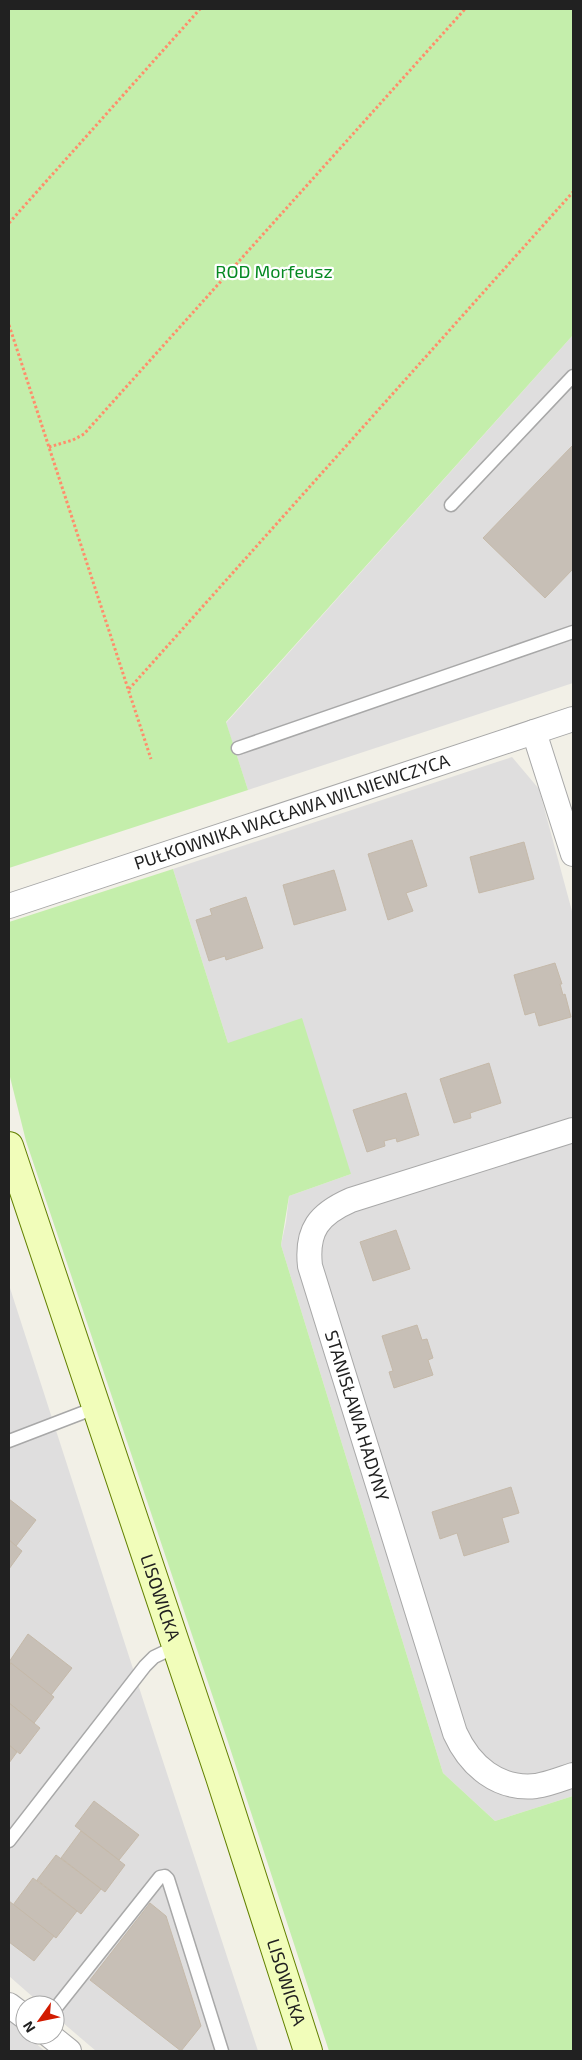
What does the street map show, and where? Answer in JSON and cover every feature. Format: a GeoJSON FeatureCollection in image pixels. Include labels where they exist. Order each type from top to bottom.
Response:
{"type":"FeatureCollection","features":[{"type":"Feature","properties":{"kind":"main road","name":"LISOWICKA"},"geometry":{"type":"LineString","coordinates":[[9,1146],[95,1408],[220,1777],[308,2051]]}},
{"type":"Feature","properties":{"kind":"street","name":"PUŁKOWNIKA WACŁAWA WILNIEWCZYCA"},"geometry":{"type":"LineString","coordinates":[[9,906],[573,719]]}},
{"type":"Feature","properties":{"kind":"street"},"geometry":{"type":"LineString","coordinates":[[534,732],[573,854]]}},
{"type":"Feature","properties":{"kind":"street","name":"STANISŁAWA HADYNY"},"geometry":{"type":"LineString","coordinates":[[573,1130],[337,1206],[325,1214],[315,1226],[310,1240],[309,1254],[310,1266],[452,1724],[463,1750],[473,1763],[502,1783],[536,1786],[573,1775]]}},
{"type":"Feature","properties":{"kind":"lane"},"geometry":{"type":"LineString","coordinates":[[451,505],[573,376]]}},
{"type":"Feature","properties":{"kind":"lane"},"geometry":{"type":"LineString","coordinates":[[238,748],[573,632]]}},
{"type":"Feature","properties":{"kind":"lane"},"geometry":{"type":"LineString","coordinates":[[9,1441],[95,1408]]}},
{"type":"Feature","properties":{"kind":"lane"},"geometry":{"type":"LineString","coordinates":[[9,1841],[145,1666],[154,1657],[175,1647]]}},
{"type":"Feature","properties":{"kind":"lane"},"geometry":{"type":"LineString","coordinates":[[65,1996],[160,1877],[164,1876],[168,1879],[222,2051]]}},
{"type":"Feature","properties":{"kind":"path"},"geometry":{"type":"LineString","coordinates":[[9,223],[200,9]]}},
{"type":"Feature","properties":{"kind":"path"},"geometry":{"type":"LineString","coordinates":[[48,447],[73,440],[84,434],[465,9]]}},
{"type":"Feature","properties":{"kind":"path"},"geometry":{"type":"LineString","coordinates":[[129,689],[573,192]]}},
{"type":"Feature","properties":{"kind":"path"},"geometry":{"type":"LineString","coordinates":[[9,325],[151,758]]}},
{"type":"Feature","properties":{"kind":"shaded area"},"geometry":{"type":"Polygon","coordinates":[[[573,335],[573,683],[248,790],[226,723],[573,335]]]}},
{"type":"Feature","properties":{"kind":"shaded area"},"geometry":{"type":"Polygon","coordinates":[[[512,757],[539,789],[573,915],[573,1796],[495,1821],[443,1773],[281,1245],[289,1196],[351,1174],[228,1043],[173,869],[512,757]]]}},
{"type":"Feature","properties":{"kind":"shaded area"},"geometry":{"type":"Polygon","coordinates":[[[9,1285],[258,2051],[96,2051],[65,2025],[65,1995],[31,1995],[9,1976],[9,1285]]]}},
{"type":"Feature","properties":{"kind":"shaded area"},"geometry":{"type":"Polygon","coordinates":[[[9,2020],[15,2026],[15,2045],[38,2045],[45,2051],[9,2051],[9,2020]]]}},
{"type":"Feature","properties":{"kind":"green space","name":"ROD Morfeusz"},"geometry":{"type":"Polygon","coordinates":[[[9,9],[573,9],[573,335],[226,722],[248,790],[9,868],[9,9]]]}},
{"type":"Feature","properties":{"kind":"green space"},"geometry":{"type":"Polygon","coordinates":[[[173,869],[228,1043],[302,1018],[351,1174],[289,1196],[281,1245],[443,1773],[495,1821],[573,1796],[573,2051],[329,2051],[227,1739],[26,1141],[9,1073],[9,922],[173,869]]]}},
{"type":"Feature","properties":{"kind":"building"},"geometry":{"type":"Polygon","coordinates":[[[573,445],[573,569],[545,598],[483,538],[573,445]]]}},
{"type":"Feature","properties":{"kind":"building"},"geometry":{"type":"Polygon","coordinates":[[[412,840],[427,886],[406,893],[413,911],[388,920],[368,854],[412,840]]]}},
{"type":"Feature","properties":{"kind":"building"},"geometry":{"type":"Polygon","coordinates":[[[524,842],[534,879],[479,893],[470,857],[524,842]]]}},
{"type":"Feature","properties":{"kind":"building"},"geometry":{"type":"Polygon","coordinates":[[[334,870],[346,910],[294,925],[283,885],[334,870]]]}},
{"type":"Feature","properties":{"kind":"building"},"geometry":{"type":"Polygon","coordinates":[[[246,897],[263,948],[226,960],[225,956],[209,961],[196,920],[212,915],[210,909],[246,897]]]}},
{"type":"Feature","properties":{"kind":"building"},"geometry":{"type":"Polygon","coordinates":[[[555,963],[571,1017],[539,1026],[535,1012],[525,1015],[514,975],[555,963]]]}},
{"type":"Feature","properties":{"kind":"building"},"geometry":{"type":"Polygon","coordinates":[[[489,1063],[501,1103],[470,1113],[471,1118],[454,1123],[440,1079],[489,1063]]]}},
{"type":"Feature","properties":{"kind":"building"},"geometry":{"type":"Polygon","coordinates":[[[406,1093],[419,1135],[397,1142],[396,1138],[384,1141],[385,1146],[367,1152],[353,1110],[406,1093]]]}},
{"type":"Feature","properties":{"kind":"building"},"geometry":{"type":"Polygon","coordinates":[[[396,1230],[410,1269],[373,1281],[360,1242],[396,1230]]]}},
{"type":"Feature","properties":{"kind":"building"},"geometry":{"type":"Polygon","coordinates":[[[417,1325],[422,1340],[427,1339],[433,1358],[428,1360],[433,1375],[394,1388],[389,1372],[393,1371],[382,1336],[417,1325]]]}},
{"type":"Feature","properties":{"kind":"building"},"geometry":{"type":"Polygon","coordinates":[[[511,1487],[519,1513],[502,1518],[509,1542],[464,1556],[457,1533],[440,1539],[432,1512],[511,1487]]]}},
{"type":"Feature","properties":{"kind":"building"},"geometry":{"type":"Polygon","coordinates":[[[9,1499],[36,1520],[16,1546],[9,1540],[9,1499]]]}},
{"type":"Feature","properties":{"kind":"building"},"geometry":{"type":"Polygon","coordinates":[[[9,1540],[22,1551],[9,1569],[9,1540]]]}},
{"type":"Feature","properties":{"kind":"building"},"geometry":{"type":"Polygon","coordinates":[[[28,1634],[72,1668],[51,1695],[9,1662],[28,1634]]]}},
{"type":"Feature","properties":{"kind":"building"},"geometry":{"type":"Polygon","coordinates":[[[11,1663],[54,1697],[34,1723],[9,1703],[9,1666],[11,1663]]]}},
{"type":"Feature","properties":{"kind":"building"},"geometry":{"type":"Polygon","coordinates":[[[9,1703],[40,1728],[20,1754],[9,1745],[9,1703]]]}},
{"type":"Feature","properties":{"kind":"building"},"geometry":{"type":"Polygon","coordinates":[[[9,1745],[17,1752],[9,1763],[9,1745]]]}},
{"type":"Feature","properties":{"kind":"building"},"geometry":{"type":"Polygon","coordinates":[[[94,1801],[139,1835],[119,1860],[75,1826],[94,1801]]]}},
{"type":"Feature","properties":{"kind":"building"},"geometry":{"type":"Polygon","coordinates":[[[81,1831],[125,1865],[105,1892],[61,1858],[81,1831]]]}},
{"type":"Feature","properties":{"kind":"building"},"geometry":{"type":"Polygon","coordinates":[[[56,1855],[101,1889],[81,1914],[37,1880],[56,1855]]]}},
{"type":"Feature","properties":{"kind":"building"},"geometry":{"type":"Polygon","coordinates":[[[33,1878],[77,1911],[56,1938],[13,1905],[33,1878]]]}},
{"type":"Feature","properties":{"kind":"building"},"geometry":{"type":"Polygon","coordinates":[[[9,1901],[54,1936],[34,1961],[9,1942],[9,1901]]]}},
{"type":"Feature","properties":{"kind":"building"},"geometry":{"type":"Polygon","coordinates":[[[150,1903],[166,1916],[201,2026],[181,2051],[90,1980],[150,1903]]]}}]}
